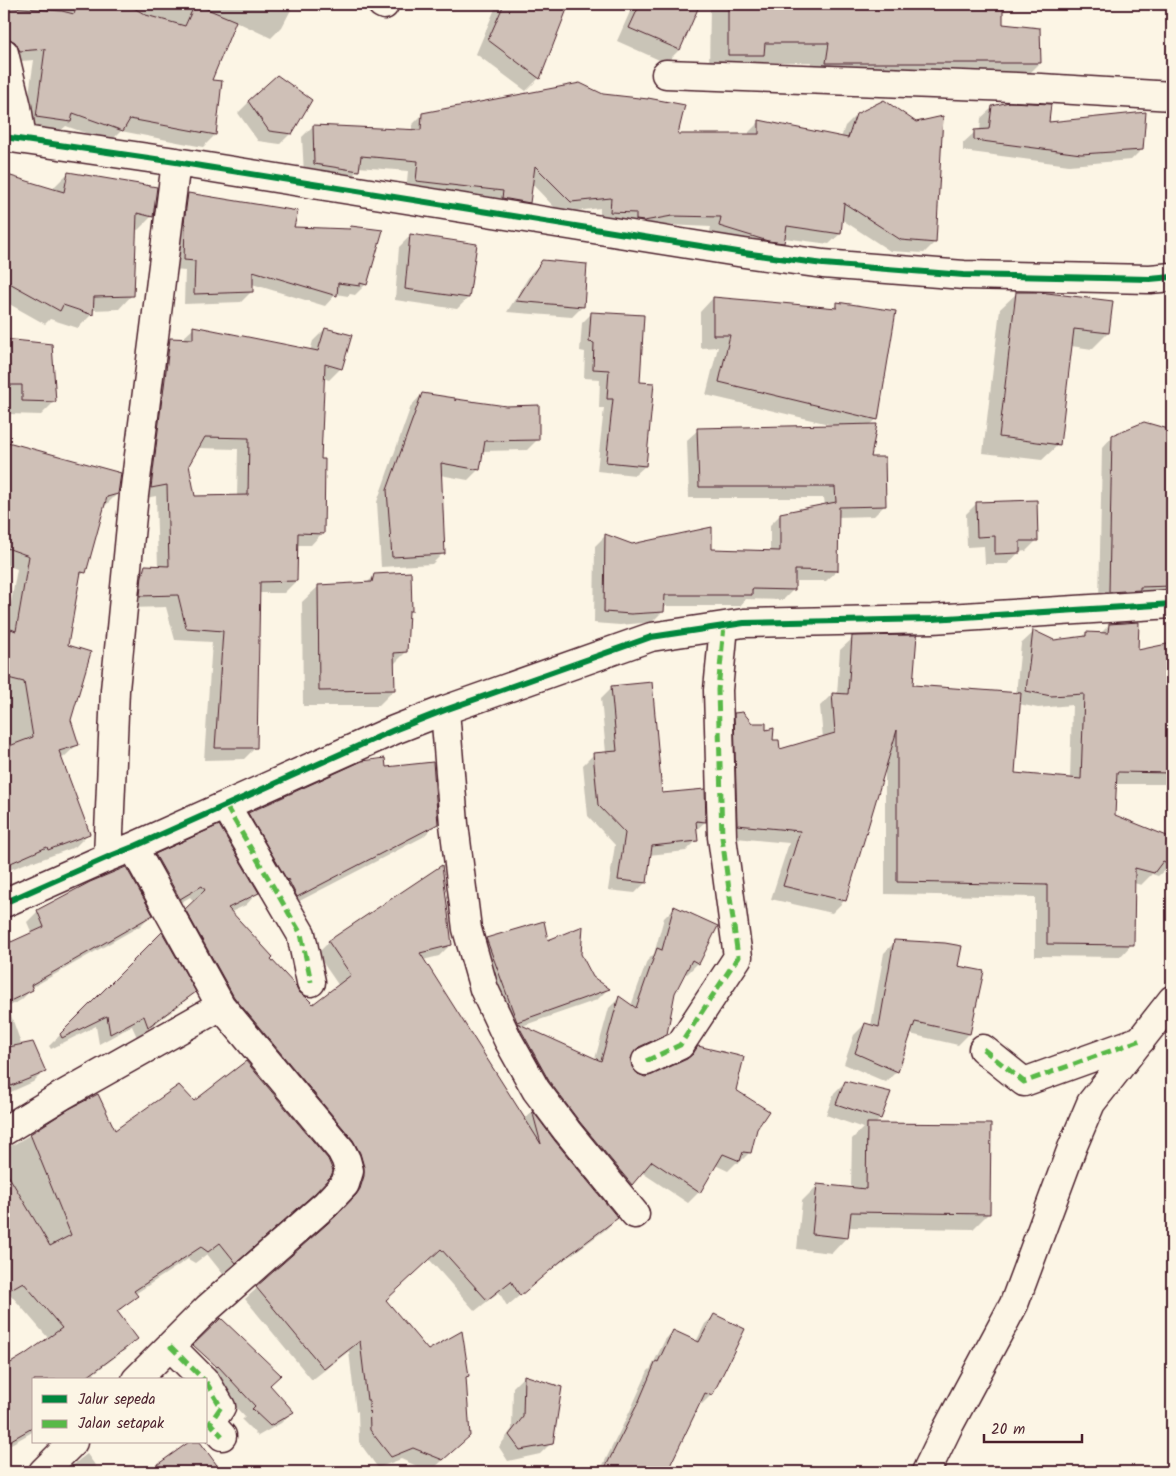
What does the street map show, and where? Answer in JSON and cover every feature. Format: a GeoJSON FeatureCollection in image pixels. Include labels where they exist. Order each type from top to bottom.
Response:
{"type":"FeatureCollection","features":[{"type":"Feature","properties":{"kind":"street"},"geometry":{"type":"LineString","coordinates":[[4,53],[17,107],[13,138],[823,264],[964,275],[1150,279],[1172,277]]}},
{"type":"Feature","properties":{"kind":"street"},"geometry":{"type":"LineString","coordinates":[[666,74],[1042,88],[1172,96]]}},
{"type":"Feature","properties":{"kind":"street"},"geometry":{"type":"LineString","coordinates":[[138,1378],[208,1308],[326,1204],[345,1184],[349,1171],[341,1150],[221,1006],[120,852],[115,690],[134,496],[176,162]]}},
{"type":"Feature","properties":{"kind":"street"},"geometry":{"type":"LineString","coordinates":[[4,903],[394,730],[651,637],[744,623],[932,619],[1172,604]]}},
{"type":"Feature","properties":{"kind":"street"},"geometry":{"type":"LineString","coordinates":[[646,1062],[680,1045],[738,957],[722,837],[718,690],[724,626]]}},
{"type":"Feature","properties":{"kind":"street"},"geometry":{"type":"LineString","coordinates":[[445,710],[454,824],[468,929],[484,989],[508,1040],[536,1090],[634,1214]]}},
{"type":"Feature","properties":{"kind":"street"},"geometry":{"type":"LineString","coordinates":[[226,806],[301,934],[311,982]]}},
{"type":"Feature","properties":{"kind":"street"},"geometry":{"type":"LineString","coordinates":[[926,1472],[946,1429],[1014,1304],[1072,1148],[1091,1103],[1172,1000]]}},
{"type":"Feature","properties":{"kind":"street"},"geometry":{"type":"LineString","coordinates":[[4,1131],[63,1095],[221,1006]]}},
{"type":"Feature","properties":{"kind":"street"},"geometry":{"type":"LineString","coordinates":[[983,1048],[1024,1082],[1141,1040]]}},
{"type":"Feature","properties":{"kind":"street"},"geometry":{"type":"LineString","coordinates":[[170,1346],[202,1378]]}},
{"type":"Feature","properties":{"kind":"street"},"geometry":{"type":"LineString","coordinates":[[208,1386],[221,1407],[210,1423],[222,1436]]}},
{"type":"Feature","properties":{"kind":"street"},"geometry":{"type":"LineString","coordinates":[[43,1472],[71,1444]]}},
{"type":"Feature","properties":{"kind":"building"},"geometry":{"type":"Polygon","coordinates":[[[78,4],[127,4],[146,15],[185,26],[195,4],[236,21],[212,80],[222,81],[216,135],[130,119],[123,131],[73,113],[71,122],[36,117],[45,49],[20,51],[15,42],[8,38],[4,28],[4,17],[8,7],[62,11],[74,14],[78,4]]]}},
{"type":"Feature","properties":{"kind":"building"},"geometry":{"type":"Polygon","coordinates":[[[504,4],[569,4],[540,79],[488,40],[504,4]]]}},
{"type":"Feature","properties":{"kind":"building"},"geometry":{"type":"Polygon","coordinates":[[[640,4],[700,4],[680,50],[629,28],[640,4]]]}},
{"type":"Feature","properties":{"kind":"building"},"geometry":{"type":"Polygon","coordinates":[[[728,4],[1003,4],[1003,24],[1040,28],[1041,63],[826,63],[829,43],[765,43],[764,55],[728,55],[728,4]]]}},
{"type":"Feature","properties":{"kind":"building"},"geometry":{"type":"Polygon","coordinates":[[[277,75],[312,100],[292,134],[269,131],[248,101],[277,75]]]}},
{"type":"Feature","properties":{"kind":"building"},"geometry":{"type":"Polygon","coordinates":[[[580,83],[603,94],[648,98],[685,105],[678,134],[759,134],[759,120],[848,138],[856,114],[884,100],[916,122],[943,116],[936,243],[901,240],[844,203],[841,234],[787,226],[784,243],[768,241],[719,226],[721,217],[672,216],[644,221],[636,220],[636,213],[610,212],[611,198],[571,202],[535,166],[530,203],[502,198],[503,191],[416,181],[418,161],[361,156],[359,171],[314,164],[313,125],[421,130],[422,113],[580,83]]]}},
{"type":"Feature","properties":{"kind":"building"},"geometry":{"type":"Polygon","coordinates":[[[1009,102],[1051,104],[1049,122],[1146,112],[1143,150],[1081,154],[974,140],[974,130],[989,129],[992,106],[1009,102]]]}},
{"type":"Feature","properties":{"kind":"building"},"geometry":{"type":"Polygon","coordinates":[[[68,172],[157,187],[153,217],[137,213],[134,296],[94,297],[93,315],[63,305],[60,311],[4,280],[4,174],[64,192],[68,172]]]}},
{"type":"Feature","properties":{"kind":"building"},"geometry":{"type":"Polygon","coordinates":[[[188,193],[298,211],[294,227],[350,229],[351,226],[383,230],[367,285],[360,283],[360,286],[338,283],[337,296],[253,271],[253,292],[194,294],[195,261],[184,260],[184,223],[188,193]]]}},
{"type":"Feature","properties":{"kind":"building"},"geometry":{"type":"Polygon","coordinates":[[[410,234],[477,244],[469,298],[405,289],[410,234]]]}},
{"type":"Feature","properties":{"kind":"building"},"geometry":{"type":"Polygon","coordinates":[[[542,260],[587,264],[584,307],[516,301],[542,260]]]}},
{"type":"Feature","properties":{"kind":"building"},"geometry":{"type":"Polygon","coordinates":[[[1016,292],[1039,292],[1113,301],[1109,333],[1074,329],[1060,445],[999,437],[1016,292]]]}},
{"type":"Feature","properties":{"kind":"building"},"geometry":{"type":"Polygon","coordinates":[[[713,297],[837,308],[837,302],[896,311],[878,420],[719,382],[730,335],[713,335],[713,297]]]}},
{"type":"Feature","properties":{"kind":"building"},"geometry":{"type":"Polygon","coordinates":[[[591,312],[644,315],[640,382],[654,383],[646,466],[606,462],[613,399],[607,399],[609,370],[593,369],[594,343],[589,342],[591,312]]]}},
{"type":"Feature","properties":{"kind":"building"},"geometry":{"type":"Polygon","coordinates":[[[193,326],[318,351],[325,328],[352,335],[342,369],[325,364],[321,459],[325,459],[324,534],[298,533],[297,581],[260,582],[257,748],[215,748],[223,631],[186,628],[178,595],[140,596],[145,565],[169,566],[167,485],[151,488],[170,338],[193,339],[193,326]],[[205,437],[189,465],[195,496],[248,495],[249,438],[205,437]]]}},
{"type":"Feature","properties":{"kind":"building"},"geometry":{"type":"Polygon","coordinates":[[[4,339],[52,344],[56,402],[22,401],[22,385],[4,385],[4,339]]]}},
{"type":"Feature","properties":{"kind":"building"},"geometry":{"type":"Polygon","coordinates":[[[422,393],[455,398],[455,401],[456,399],[506,406],[539,405],[539,440],[485,441],[480,470],[441,463],[445,554],[392,557],[387,490],[422,393]]]}},
{"type":"Feature","properties":{"kind":"building"},"geometry":{"type":"Polygon","coordinates":[[[1144,422],[1172,430],[1172,586],[1140,587],[1140,590],[1109,592],[1112,435],[1144,422]]]}},
{"type":"Feature","properties":{"kind":"building"},"geometry":{"type":"Polygon","coordinates":[[[877,424],[871,457],[885,457],[886,506],[839,507],[838,571],[795,570],[795,590],[752,589],[752,595],[665,595],[664,612],[631,614],[604,612],[605,534],[632,544],[712,527],[712,549],[780,551],[780,513],[836,502],[835,487],[699,487],[697,428],[877,424]]]}},
{"type":"Feature","properties":{"kind":"building"},"geometry":{"type":"Polygon","coordinates":[[[4,441],[121,473],[118,494],[107,497],[86,573],[81,572],[68,645],[91,652],[71,720],[79,745],[59,751],[90,834],[48,850],[47,847],[4,866],[4,748],[33,737],[24,682],[4,677],[4,653],[11,629],[16,631],[29,556],[4,547],[4,441]]]}},
{"type":"Feature","properties":{"kind":"building"},"geometry":{"type":"Polygon","coordinates":[[[1037,500],[1038,541],[1020,541],[1020,553],[995,554],[995,536],[977,537],[976,502],[1037,500]]]}},
{"type":"Feature","properties":{"kind":"building"},"geometry":{"type":"Polygon","coordinates":[[[411,572],[412,611],[409,611],[407,652],[394,653],[395,690],[319,691],[318,585],[372,582],[374,574],[411,572]]]}},
{"type":"Feature","properties":{"kind":"building"},"geometry":{"type":"Polygon","coordinates":[[[1139,622],[1138,650],[1172,643],[1172,773],[1117,772],[1115,815],[1172,838],[1172,865],[1163,861],[1154,873],[1135,868],[1134,945],[1047,944],[1047,885],[897,882],[897,730],[846,901],[783,886],[800,831],[737,825],[734,713],[743,712],[752,723],[766,723],[766,730],[774,728],[773,740],[779,740],[780,749],[835,733],[832,693],[848,694],[852,636],[917,635],[913,685],[1021,693],[1015,773],[1081,779],[1084,694],[1051,696],[1026,691],[1033,630],[1054,640],[1086,636],[1086,632],[1108,633],[1109,624],[1139,622]]]}},
{"type":"Feature","properties":{"kind":"building"},"geometry":{"type":"Polygon","coordinates":[[[652,682],[662,793],[705,789],[706,822],[696,821],[698,841],[652,846],[647,883],[618,880],[625,833],[598,805],[593,753],[617,751],[611,686],[652,682]]]}},
{"type":"Feature","properties":{"kind":"building"},"geometry":{"type":"Polygon","coordinates":[[[385,758],[386,767],[433,762],[438,824],[297,897],[248,813],[362,761],[385,758]]]}},
{"type":"Feature","properties":{"kind":"building"},"geometry":{"type":"Polygon","coordinates":[[[219,825],[259,893],[228,908],[273,957],[271,959],[296,986],[299,992],[313,1004],[351,975],[328,941],[442,865],[452,945],[420,953],[541,1144],[532,1110],[618,1218],[561,1261],[520,1296],[511,1281],[487,1300],[441,1249],[386,1300],[428,1350],[462,1331],[469,1376],[466,1377],[470,1436],[443,1460],[413,1448],[391,1457],[370,1430],[369,1400],[367,1400],[360,1341],[324,1369],[256,1287],[336,1216],[356,1195],[364,1176],[364,1167],[360,1153],[353,1140],[234,997],[185,909],[205,890],[202,886],[180,899],[155,854],[219,825]]]}},
{"type":"Feature","properties":{"kind":"building"},"geometry":{"type":"Polygon","coordinates":[[[126,867],[153,915],[31,985],[33,990],[4,1004],[4,926],[11,942],[44,927],[37,910],[90,882],[126,867]]]}},
{"type":"Feature","properties":{"kind":"building"},"geometry":{"type":"Polygon","coordinates":[[[674,906],[718,926],[699,964],[692,960],[675,993],[667,1034],[639,1047],[631,1059],[632,1067],[638,1074],[645,1077],[652,1075],[687,1059],[698,1046],[744,1057],[736,1090],[769,1111],[757,1129],[751,1153],[743,1152],[740,1161],[723,1154],[700,1193],[652,1161],[632,1185],[579,1121],[549,1081],[517,1023],[601,1061],[619,996],[636,1008],[657,948],[662,950],[674,906]]]}},
{"type":"Feature","properties":{"kind":"building"},"geometry":{"type":"Polygon","coordinates":[[[544,921],[548,940],[583,926],[581,954],[593,977],[610,989],[517,1022],[486,938],[544,921]]]}},
{"type":"Feature","properties":{"kind":"building"},"geometry":{"type":"Polygon","coordinates":[[[162,932],[196,992],[148,1027],[144,1016],[110,1034],[107,1016],[62,1038],[60,1034],[162,932]]]}},
{"type":"Feature","properties":{"kind":"building"},"geometry":{"type":"Polygon","coordinates":[[[894,940],[962,946],[958,966],[984,971],[970,1034],[915,1022],[898,1072],[855,1053],[865,1023],[879,1027],[894,940]]]}},
{"type":"Feature","properties":{"kind":"building"},"geometry":{"type":"Polygon","coordinates":[[[33,1042],[46,1072],[11,1086],[4,1070],[4,1048],[33,1042]]]}},
{"type":"Feature","properties":{"kind":"building"},"geometry":{"type":"Polygon","coordinates":[[[246,1061],[328,1159],[333,1171],[331,1176],[315,1193],[236,1263],[220,1243],[208,1252],[201,1247],[134,1291],[138,1296],[117,1311],[138,1339],[86,1378],[32,1378],[32,1428],[4,1444],[4,1367],[62,1328],[23,1282],[4,1293],[4,1168],[50,1246],[71,1235],[30,1134],[69,1109],[98,1094],[115,1130],[179,1085],[194,1101],[246,1061]]]}},
{"type":"Feature","properties":{"kind":"building"},"geometry":{"type":"Polygon","coordinates":[[[845,1081],[891,1092],[881,1119],[836,1104],[845,1081]]]}},
{"type":"Feature","properties":{"kind":"building"},"geometry":{"type":"Polygon","coordinates":[[[867,1123],[991,1124],[990,1214],[851,1212],[848,1238],[812,1234],[817,1184],[866,1189],[867,1123]]]}},
{"type":"Feature","properties":{"kind":"building"},"geometry":{"type":"Polygon","coordinates":[[[714,1314],[745,1329],[712,1396],[705,1393],[667,1472],[603,1472],[639,1401],[656,1361],[658,1362],[673,1330],[699,1342],[714,1314]]]}},
{"type":"Feature","properties":{"kind":"building"},"geometry":{"type":"Polygon","coordinates":[[[221,1318],[281,1375],[270,1385],[294,1412],[270,1426],[252,1409],[255,1406],[218,1366],[193,1345],[221,1318]]]}},
{"type":"Feature","properties":{"kind":"building"},"geometry":{"type":"Polygon","coordinates":[[[524,1375],[562,1387],[553,1444],[520,1450],[509,1435],[523,1417],[524,1375]]]}},
{"type":"Feature","properties":{"kind":"building"},"geometry":{"type":"Polygon","coordinates":[[[186,1444],[201,1444],[222,1472],[147,1472],[186,1444]]]}},
{"type":"Feature","properties":{"kind":"marked path"},"geometry":{"type":"LineString","coordinates":[[646,1061],[680,1045],[738,957],[722,837],[718,690],[724,626]]}},
{"type":"Feature","properties":{"kind":"marked path"},"geometry":{"type":"LineString","coordinates":[[226,806],[301,934],[311,982]]}},
{"type":"Feature","properties":{"kind":"marked path"},"geometry":{"type":"LineString","coordinates":[[983,1049],[1024,1082],[1141,1040]]}},
{"type":"Feature","properties":{"kind":"marked path"},"geometry":{"type":"LineString","coordinates":[[170,1346],[202,1378]]}},
{"type":"Feature","properties":{"kind":"marked path"},"geometry":{"type":"LineString","coordinates":[[208,1385],[221,1407],[210,1423],[222,1436]]}},
{"type":"Feature","properties":{"kind":"cycle path"},"geometry":{"type":"LineString","coordinates":[[4,137],[176,162],[823,264],[964,275],[1150,279],[1172,277]]}},
{"type":"Feature","properties":{"kind":"cycle path"},"geometry":{"type":"LineString","coordinates":[[4,903],[394,730],[651,637],[744,623],[932,619],[1172,604]]}}]}
